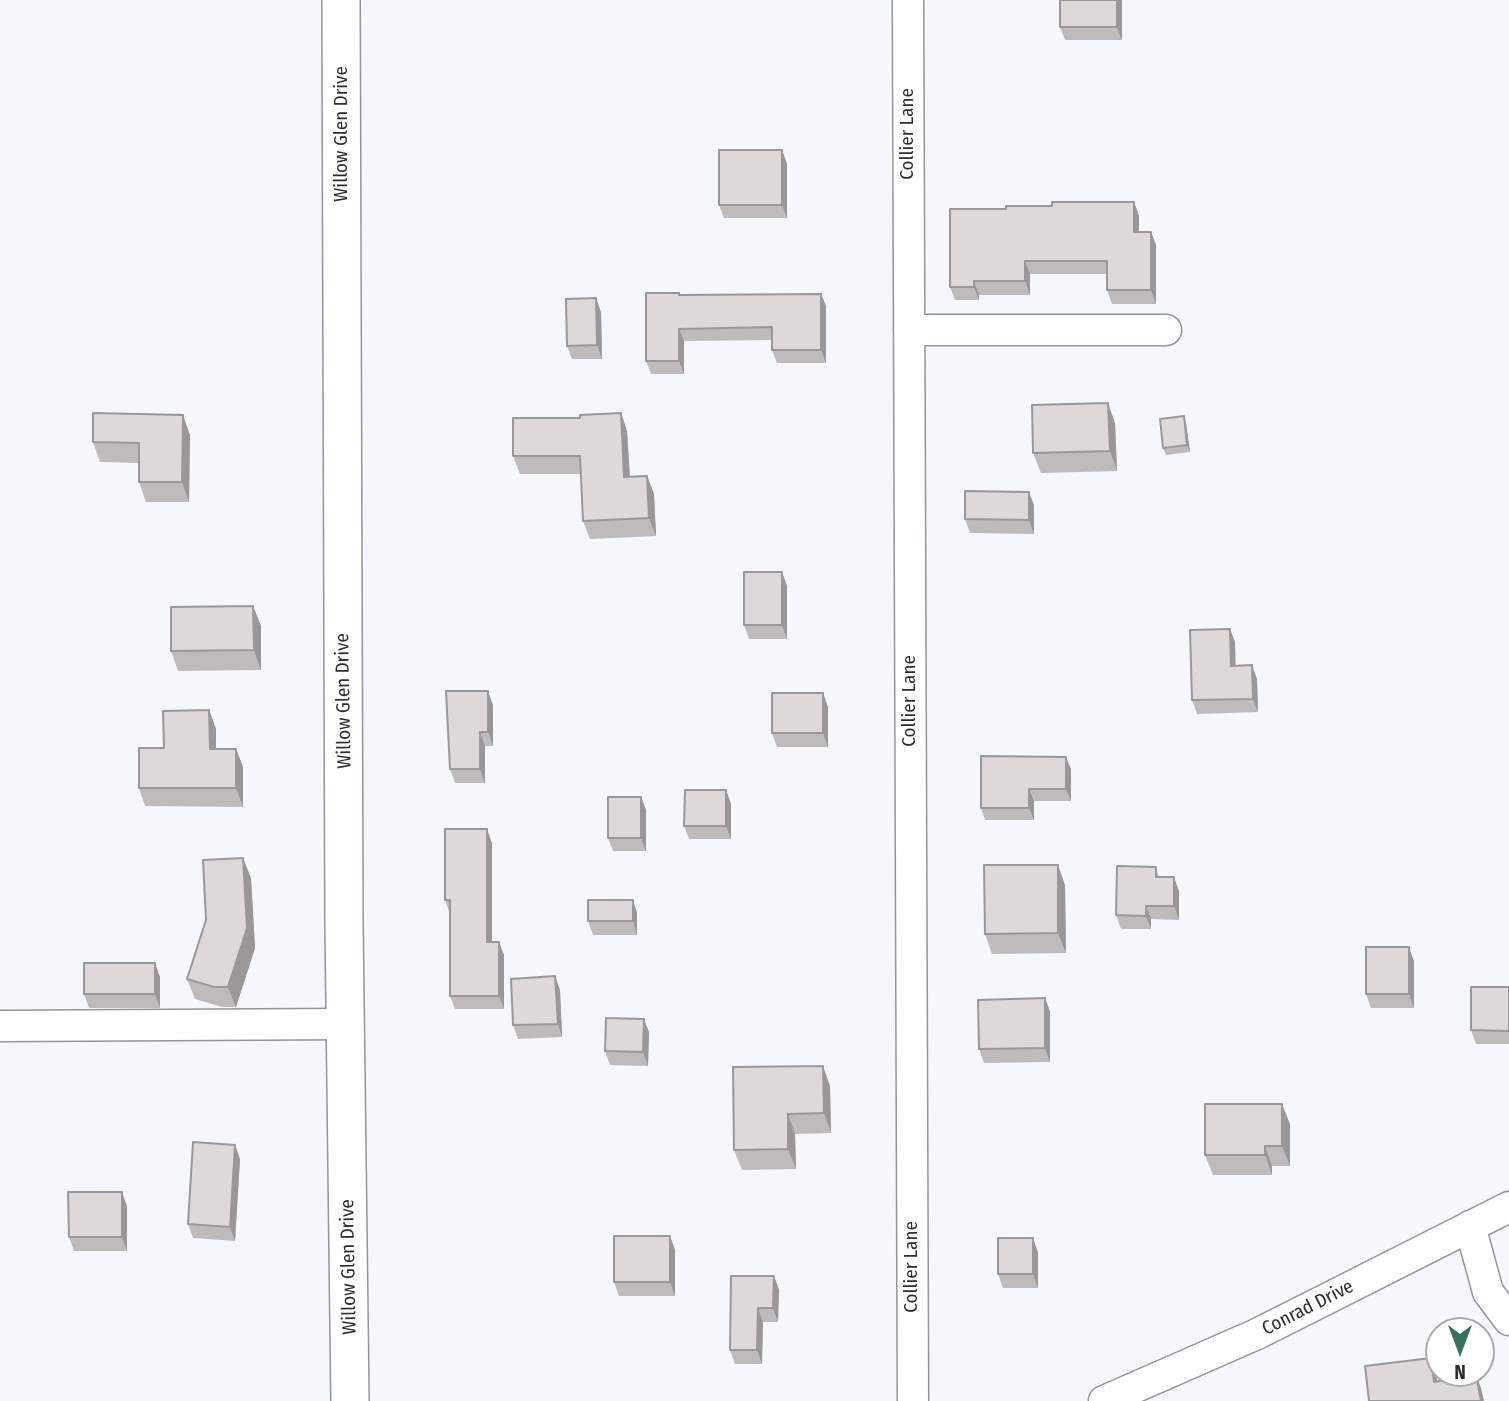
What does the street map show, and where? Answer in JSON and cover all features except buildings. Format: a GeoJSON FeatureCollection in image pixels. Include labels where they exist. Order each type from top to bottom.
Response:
{"type":"FeatureCollection","features":[{"type":"Feature","properties":{"kind":"main road","name":"Willow Glen Drive"},"geometry":{"type":"LineString","coordinates":[[341,0],[350,1401]]}},
{"type":"Feature","properties":{"kind":"street","name":"Collier Lane"},"geometry":{"type":"LineString","coordinates":[[908,0],[913,1401]]}},
{"type":"Feature","properties":{"kind":"street"},"geometry":{"type":"LineString","coordinates":[[909,330],[1166,330]]}},
{"type":"Feature","properties":{"kind":"street"},"geometry":{"type":"LineString","coordinates":[[0,1026],[346,1024]]}},
{"type":"Feature","properties":{"kind":"street","name":"Conrad Drive"},"geometry":{"type":"LineString","coordinates":[[1104,1401],[1257,1334],[1509,1208]]}},
{"type":"Feature","properties":{"kind":"street"},"geometry":{"type":"LineString","coordinates":[[1470,1227],[1488,1292],[1509,1320]]}}]}
